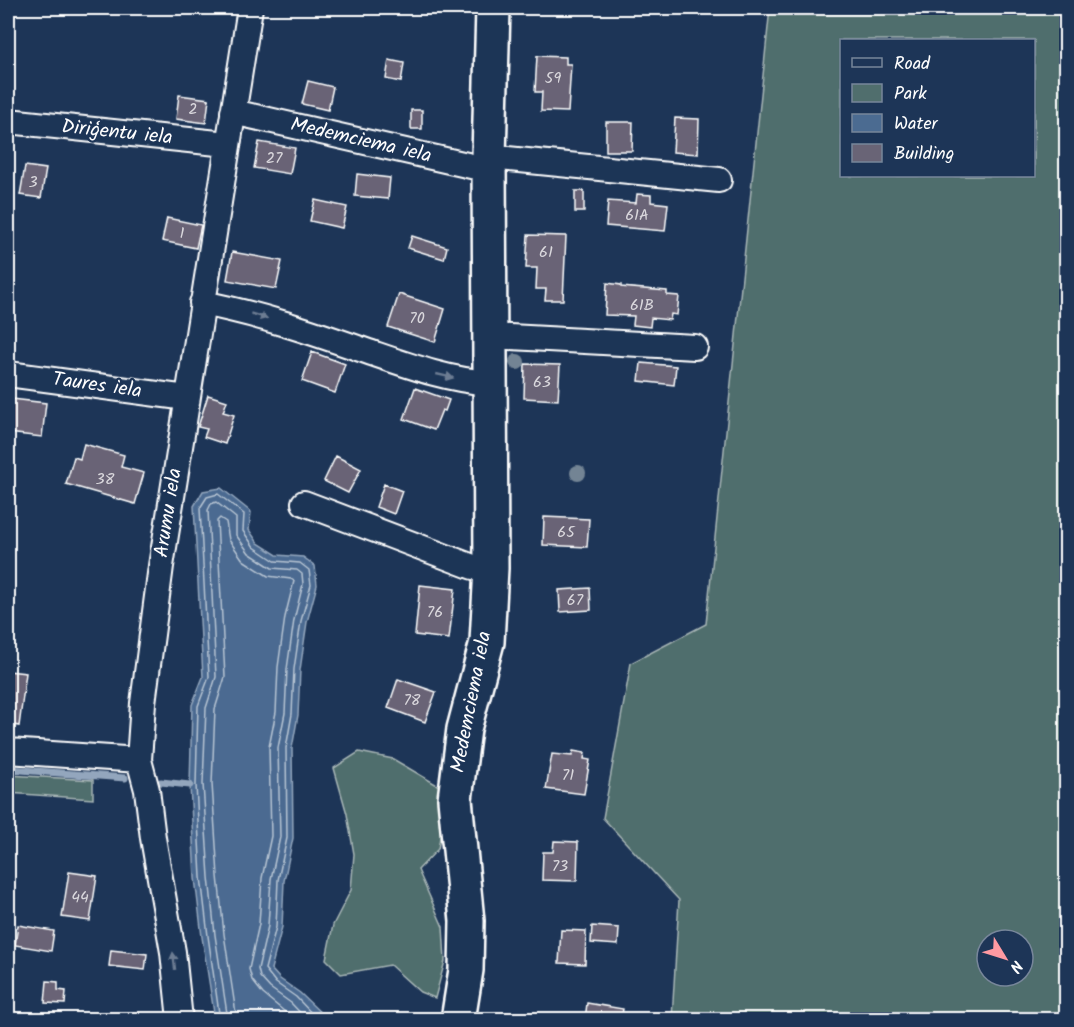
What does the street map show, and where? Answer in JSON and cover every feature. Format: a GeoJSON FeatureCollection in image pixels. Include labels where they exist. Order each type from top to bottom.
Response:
{"type":"FeatureCollection","features":[{"type":"Feature","properties":{"kind":"street","name":"Arumu iela"},"geometry":{"type":"LineString","coordinates":[[180,1020],[173,952],[147,790],[139,760],[143,704],[160,566],[250,8]]}},
{"type":"Feature","properties":{"kind":"street","name":"Medemciema iela"},"geometry":{"type":"LineString","coordinates":[[459,1020],[466,970],[467,921],[454,799],[464,729],[486,642],[491,568],[489,164],[493,8]]}},
{"type":"Feature","properties":{"kind":"street","name":"Medemciema iela"},"geometry":{"type":"LineString","coordinates":[[233,112],[489,164],[719,180]]}},
{"type":"Feature","properties":{"kind":"street","name":"Diriģentu iela"},"geometry":{"type":"LineString","coordinates":[[8,121],[227,144]]}},
{"type":"Feature","properties":{"kind":"street"},"geometry":{"type":"LineString","coordinates":[[202,303],[248,312],[431,373],[471,382],[490,383]]}},
{"type":"Feature","properties":{"kind":"street"},"geometry":{"type":"LineString","coordinates":[[490,336],[695,347]]}},
{"type":"Feature","properties":{"kind":"street","name":"Taures iela"},"geometry":{"type":"LineString","coordinates":[[8,374],[187,398]]}},
{"type":"Feature","properties":{"kind":"street"},"geometry":{"type":"LineString","coordinates":[[304,503],[473,567],[491,568]]}},
{"type":"Feature","properties":{"kind":"street"},"geometry":{"type":"LineString","coordinates":[[8,751],[139,760]]}},
{"type":"Feature","properties":{"kind":"green space"},"geometry":{"type":"Polygon","coordinates":[[[770,8],[1066,8],[1066,1019],[672,1019],[679,900],[603,818],[631,663],[706,624],[770,8]]]}},
{"type":"Feature","properties":{"kind":"green space"},"geometry":{"type":"Polygon","coordinates":[[[359,752],[393,759],[444,789],[444,812],[438,849],[418,870],[443,927],[445,961],[435,998],[420,992],[390,965],[341,974],[326,959],[333,925],[351,890],[354,854],[347,814],[334,768],[359,752]]]}},
{"type":"Feature","properties":{"kind":"green space"},"geometry":{"type":"Polygon","coordinates":[[[8,775],[93,780],[93,799],[8,793],[8,775]]]}},
{"type":"Feature","properties":{"kind":"water"},"geometry":{"type":"Polygon","coordinates":[[[221,488],[251,512],[249,530],[258,543],[277,555],[303,557],[315,566],[317,585],[307,622],[300,670],[298,715],[292,748],[293,838],[284,881],[282,927],[271,969],[327,1019],[215,1019],[195,878],[190,785],[192,705],[203,677],[194,506],[203,491],[221,488]]]}},
{"type":"Feature","properties":{"kind":"building"},"geometry":{"type":"Polygon","coordinates":[[[426,8],[454,8],[454,12],[426,10],[426,8]]]}},
{"type":"Feature","properties":{"kind":"building"},"geometry":{"type":"Polygon","coordinates":[[[537,56],[566,57],[566,64],[571,64],[568,112],[541,111],[542,92],[535,92],[537,56]]]}},
{"type":"Feature","properties":{"kind":"building"},"geometry":{"type":"Polygon","coordinates":[[[389,60],[404,63],[401,82],[386,79],[389,60]]]}},
{"type":"Feature","properties":{"kind":"building"},"geometry":{"type":"Polygon","coordinates":[[[308,81],[333,87],[328,110],[302,104],[308,81]]]}},
{"type":"Feature","properties":{"kind":"building"},"geometry":{"type":"Polygon","coordinates":[[[179,95],[209,99],[206,123],[176,119],[179,95]]]}},
{"type":"Feature","properties":{"kind":"building"},"geometry":{"type":"Polygon","coordinates":[[[411,110],[422,110],[422,129],[411,129],[411,110]]]}},
{"type":"Feature","properties":{"kind":"building"},"geometry":{"type":"Polygon","coordinates":[[[675,118],[699,119],[698,154],[673,152],[675,118]]]}},
{"type":"Feature","properties":{"kind":"building"},"geometry":{"type":"Polygon","coordinates":[[[606,122],[633,122],[632,151],[606,151],[606,122]]]}},
{"type":"Feature","properties":{"kind":"building"},"geometry":{"type":"Polygon","coordinates":[[[259,142],[295,148],[290,174],[254,168],[259,142]]]}},
{"type":"Feature","properties":{"kind":"building"},"geometry":{"type":"Polygon","coordinates":[[[25,166],[46,169],[41,198],[20,195],[25,166]]]}},
{"type":"Feature","properties":{"kind":"building"},"geometry":{"type":"Polygon","coordinates":[[[357,174],[390,178],[388,199],[355,196],[357,174]]]}},
{"type":"Feature","properties":{"kind":"building"},"geometry":{"type":"Polygon","coordinates":[[[575,191],[584,191],[584,212],[575,212],[575,191]]]}},
{"type":"Feature","properties":{"kind":"building"},"geometry":{"type":"Polygon","coordinates":[[[637,194],[651,195],[651,202],[668,204],[665,231],[606,226],[608,201],[636,203],[637,194]]]}},
{"type":"Feature","properties":{"kind":"building"},"geometry":{"type":"Polygon","coordinates":[[[315,200],[347,207],[342,228],[310,221],[315,200]]]}},
{"type":"Feature","properties":{"kind":"building"},"geometry":{"type":"Polygon","coordinates":[[[167,218],[201,225],[196,248],[162,241],[167,218]]]}},
{"type":"Feature","properties":{"kind":"building"},"geometry":{"type":"Polygon","coordinates":[[[528,235],[566,236],[563,300],[545,300],[546,289],[536,289],[537,268],[526,268],[528,235]]]}},
{"type":"Feature","properties":{"kind":"building"},"geometry":{"type":"Polygon","coordinates":[[[412,236],[447,247],[444,259],[408,248],[412,236]]]}},
{"type":"Feature","properties":{"kind":"building"},"geometry":{"type":"Polygon","coordinates":[[[232,252],[282,261],[276,289],[227,280],[232,252]]]}},
{"type":"Feature","properties":{"kind":"building"},"geometry":{"type":"Polygon","coordinates":[[[607,283],[621,285],[621,287],[667,291],[667,295],[679,296],[677,315],[671,314],[670,320],[651,318],[650,327],[633,325],[634,316],[605,315],[607,283]]]}},
{"type":"Feature","properties":{"kind":"building"},"geometry":{"type":"Polygon","coordinates":[[[399,294],[445,309],[435,342],[388,327],[399,294]]]}},
{"type":"Feature","properties":{"kind":"building"},"geometry":{"type":"Polygon","coordinates":[[[312,352],[345,364],[335,393],[302,381],[312,352]]]}},
{"type":"Feature","properties":{"kind":"building"},"geometry":{"type":"Polygon","coordinates":[[[641,363],[676,366],[674,385],[639,381],[641,363]]]}},
{"type":"Feature","properties":{"kind":"building"},"geometry":{"type":"Polygon","coordinates":[[[525,364],[560,365],[558,400],[524,398],[525,364]]]}},
{"type":"Feature","properties":{"kind":"building"},"geometry":{"type":"Polygon","coordinates":[[[415,388],[449,400],[434,430],[404,419],[415,388]]]}},
{"type":"Feature","properties":{"kind":"building"},"geometry":{"type":"Polygon","coordinates":[[[208,395],[227,401],[223,412],[234,415],[225,444],[204,437],[207,429],[198,427],[208,395]]]}},
{"type":"Feature","properties":{"kind":"building"},"geometry":{"type":"Polygon","coordinates":[[[12,399],[46,403],[42,437],[8,433],[12,399]]]}},
{"type":"Feature","properties":{"kind":"building"},"geometry":{"type":"Polygon","coordinates":[[[84,444],[124,455],[121,467],[144,473],[135,504],[66,484],[74,457],[80,459],[84,444]]]}},
{"type":"Feature","properties":{"kind":"building"},"geometry":{"type":"Polygon","coordinates":[[[336,456],[361,469],[348,493],[324,481],[336,456]]]}},
{"type":"Feature","properties":{"kind":"building"},"geometry":{"type":"Polygon","coordinates":[[[384,484],[402,491],[394,514],[376,507],[384,484]]]}},
{"type":"Feature","properties":{"kind":"building"},"geometry":{"type":"Polygon","coordinates":[[[544,517],[589,519],[587,547],[543,545],[544,517]]]}},
{"type":"Feature","properties":{"kind":"building"},"geometry":{"type":"Polygon","coordinates":[[[420,585],[455,589],[449,639],[415,635],[420,585]]]}},
{"type":"Feature","properties":{"kind":"building"},"geometry":{"type":"Polygon","coordinates":[[[590,588],[591,610],[560,612],[559,590],[590,588]]]}},
{"type":"Feature","properties":{"kind":"building"},"geometry":{"type":"Polygon","coordinates":[[[8,671],[26,673],[19,726],[8,724],[8,671]]]}},
{"type":"Feature","properties":{"kind":"building"},"geometry":{"type":"Polygon","coordinates":[[[398,679],[436,692],[425,722],[388,708],[398,679]]]}},
{"type":"Feature","properties":{"kind":"building"},"geometry":{"type":"Polygon","coordinates":[[[573,751],[585,753],[584,759],[590,760],[584,794],[546,789],[552,754],[572,756],[573,751]]]}},
{"type":"Feature","properties":{"kind":"building"},"geometry":{"type":"Polygon","coordinates":[[[554,841],[578,842],[577,881],[542,880],[543,852],[553,852],[554,841]]]}},
{"type":"Feature","properties":{"kind":"building"},"geometry":{"type":"Polygon","coordinates":[[[69,872],[97,876],[90,921],[62,917],[69,872]]]}},
{"type":"Feature","properties":{"kind":"building"},"geometry":{"type":"Polygon","coordinates":[[[18,925],[54,931],[51,951],[15,945],[18,925]]]}},
{"type":"Feature","properties":{"kind":"building"},"geometry":{"type":"Polygon","coordinates":[[[592,926],[619,928],[618,945],[591,943],[592,926]]]}},
{"type":"Feature","properties":{"kind":"building"},"geometry":{"type":"Polygon","coordinates":[[[561,930],[586,931],[585,964],[559,963],[561,930]]]}},
{"type":"Feature","properties":{"kind":"building"},"geometry":{"type":"Polygon","coordinates":[[[111,950],[147,954],[145,970],[109,966],[111,950]]]}},
{"type":"Feature","properties":{"kind":"building"},"geometry":{"type":"Polygon","coordinates":[[[47,981],[58,982],[58,990],[66,991],[65,1004],[45,1003],[47,981]]]}},
{"type":"Feature","properties":{"kind":"building"},"geometry":{"type":"Polygon","coordinates":[[[587,1003],[623,1009],[621,1020],[585,1020],[587,1003]]]}},
{"type":"Feature","properties":{"kind":"waterway"},"geometry":{"type":"LineString","coordinates":[[8,769],[125,778]]}},
{"type":"Feature","properties":{"kind":"waterway"},"geometry":{"type":"LineString","coordinates":[[161,782],[190,785]]}}]}
